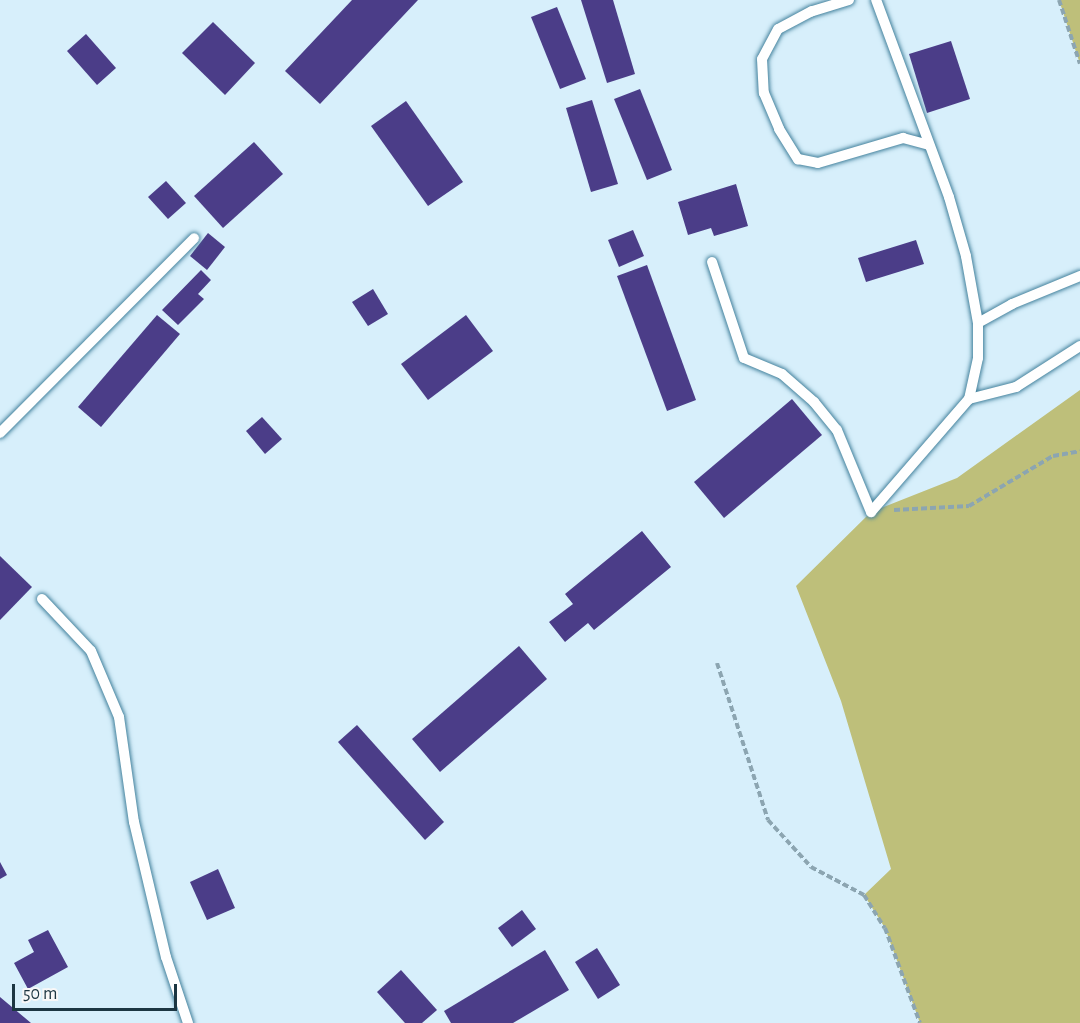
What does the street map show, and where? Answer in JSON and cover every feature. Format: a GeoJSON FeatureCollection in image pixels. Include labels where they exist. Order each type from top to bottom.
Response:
{"type":"FeatureCollection","features":[{"type":"Feature","properties":{"kind":"lane"},"geometry":{"type":"LineString","coordinates":[[849,0],[812,11],[778,28],[762,59],[764,93],[779,129],[798,159],[818,163],[903,138],[929,145]]}},
{"type":"Feature","properties":{"kind":"lane"},"geometry":{"type":"LineString","coordinates":[[712,262],[744,358],[782,374],[814,402],[837,430],[871,512],[969,399],[978,358],[978,323],[966,256],[929,145],[876,0]]}},
{"type":"Feature","properties":{"kind":"lane"},"geometry":{"type":"LineString","coordinates":[[0,433],[194,238]]}},
{"type":"Feature","properties":{"kind":"lane"},"geometry":{"type":"LineString","coordinates":[[978,323],[1012,304],[1080,276]]}},
{"type":"Feature","properties":{"kind":"lane"},"geometry":{"type":"LineString","coordinates":[[969,399],[1016,387],[1080,346]]}},
{"type":"Feature","properties":{"kind":"lane"},"geometry":{"type":"LineString","coordinates":[[42,599],[91,651],[118,717],[136,833],[166,957],[188,1023]]}},
{"type":"Feature","properties":{"kind":"path"},"geometry":{"type":"LineString","coordinates":[[1059,0],[1080,64]]}},
{"type":"Feature","properties":{"kind":"path"},"geometry":{"type":"LineString","coordinates":[[871,512],[969,506],[1053,456],[1080,451]]}},
{"type":"Feature","properties":{"kind":"path"},"geometry":{"type":"LineString","coordinates":[[717,663],[768,820],[811,867],[864,895],[885,928],[920,1023]]}},
{"type":"Feature","properties":{"kind":"green space"},"geometry":{"type":"Polygon","coordinates":[[[1059,0],[1080,0],[1080,64],[1059,0]]]}},
{"type":"Feature","properties":{"kind":"green space"},"geometry":{"type":"Polygon","coordinates":[[[1080,390],[1080,1023],[920,1023],[885,928],[864,895],[891,869],[841,701],[796,586],[871,512],[957,478],[1080,390]]]}},
{"type":"Feature","properties":{"kind":"building"},"geometry":{"type":"Polygon","coordinates":[[[352,0],[418,0],[320,104],[285,71],[352,0]]]}},
{"type":"Feature","properties":{"kind":"building"},"geometry":{"type":"Polygon","coordinates":[[[581,0],[613,0],[635,74],[607,83],[581,0]]]}},
{"type":"Feature","properties":{"kind":"building"},"geometry":{"type":"Polygon","coordinates":[[[557,7],[586,79],[560,89],[531,17],[557,7]]]}},
{"type":"Feature","properties":{"kind":"building"},"geometry":{"type":"Polygon","coordinates":[[[213,22],[255,63],[225,95],[182,53],[213,22]]]}},
{"type":"Feature","properties":{"kind":"building"},"geometry":{"type":"Polygon","coordinates":[[[86,34],[116,68],[97,85],[67,51],[86,34]]]}},
{"type":"Feature","properties":{"kind":"building"},"geometry":{"type":"Polygon","coordinates":[[[951,41],[970,99],[927,113],[909,54],[951,41]]]}},
{"type":"Feature","properties":{"kind":"building"},"geometry":{"type":"Polygon","coordinates":[[[640,89],[672,170],[647,180],[614,99],[640,89]]]}},
{"type":"Feature","properties":{"kind":"building"},"geometry":{"type":"Polygon","coordinates":[[[592,100],[618,184],[591,192],[566,108],[592,100]]]}},
{"type":"Feature","properties":{"kind":"building"},"geometry":{"type":"Polygon","coordinates":[[[406,101],[463,182],[428,206],[371,126],[406,101]]]}},
{"type":"Feature","properties":{"kind":"building"},"geometry":{"type":"Polygon","coordinates":[[[254,142],[283,174],[223,228],[194,196],[254,142]]]}},
{"type":"Feature","properties":{"kind":"building"},"geometry":{"type":"Polygon","coordinates":[[[166,181],[186,203],[168,219],[148,197],[166,181]]]}},
{"type":"Feature","properties":{"kind":"building"},"geometry":{"type":"Polygon","coordinates":[[[736,184],[748,226],[714,236],[711,228],[688,235],[678,202],[736,184]]]}},
{"type":"Feature","properties":{"kind":"building"},"geometry":{"type":"Polygon","coordinates":[[[633,230],[644,256],[619,267],[608,240],[633,230]]]}},
{"type":"Feature","properties":{"kind":"building"},"geometry":{"type":"Polygon","coordinates":[[[208,233],[225,247],[207,270],[190,256],[208,233]]]}},
{"type":"Feature","properties":{"kind":"building"},"geometry":{"type":"Polygon","coordinates":[[[916,240],[924,264],[866,282],[858,258],[916,240]]]}},
{"type":"Feature","properties":{"kind":"building"},"geometry":{"type":"Polygon","coordinates":[[[647,265],[696,400],[667,411],[617,276],[647,265]]]}},
{"type":"Feature","properties":{"kind":"building"},"geometry":{"type":"Polygon","coordinates":[[[201,270],[211,280],[198,294],[204,299],[178,325],[162,310],[201,270]]]}},
{"type":"Feature","properties":{"kind":"building"},"geometry":{"type":"Polygon","coordinates":[[[373,289],[388,314],[368,326],[352,302],[373,289]]]}},
{"type":"Feature","properties":{"kind":"building"},"geometry":{"type":"Polygon","coordinates":[[[157,315],[180,334],[101,427],[78,407],[157,315]]]}},
{"type":"Feature","properties":{"kind":"building"},"geometry":{"type":"Polygon","coordinates":[[[466,315],[493,351],[428,400],[401,364],[466,315]]]}},
{"type":"Feature","properties":{"kind":"building"},"geometry":{"type":"Polygon","coordinates":[[[792,399],[822,435],[724,518],[694,482],[792,399]]]}},
{"type":"Feature","properties":{"kind":"building"},"geometry":{"type":"Polygon","coordinates":[[[262,417],[282,439],[265,454],[246,431],[262,417]]]}},
{"type":"Feature","properties":{"kind":"building"},"geometry":{"type":"Polygon","coordinates":[[[642,531],[671,567],[594,630],[588,623],[565,642],[549,622],[573,604],[565,594],[642,531]]]}},
{"type":"Feature","properties":{"kind":"building"},"geometry":{"type":"Polygon","coordinates":[[[0,556],[32,587],[0,620],[0,556]]]}},
{"type":"Feature","properties":{"kind":"building"},"geometry":{"type":"Polygon","coordinates":[[[519,646],[547,679],[440,772],[412,739],[519,646]]]}},
{"type":"Feature","properties":{"kind":"building"},"geometry":{"type":"Polygon","coordinates":[[[357,725],[444,822],[425,840],[338,742],[357,725]]]}},
{"type":"Feature","properties":{"kind":"building"},"geometry":{"type":"Polygon","coordinates":[[[0,862],[7,875],[0,879],[0,862]]]}},
{"type":"Feature","properties":{"kind":"building"},"geometry":{"type":"Polygon","coordinates":[[[218,869],[235,908],[207,920],[190,882],[218,869]]]}},
{"type":"Feature","properties":{"kind":"building"},"geometry":{"type":"Polygon","coordinates":[[[522,910],[536,929],[512,947],[498,928],[522,910]]]}},
{"type":"Feature","properties":{"kind":"building"},"geometry":{"type":"Polygon","coordinates":[[[48,930],[68,967],[28,989],[14,963],[34,952],[28,940],[48,930]]]}},
{"type":"Feature","properties":{"kind":"building"},"geometry":{"type":"Polygon","coordinates":[[[597,948],[620,985],[598,999],[575,962],[597,948]]]}},
{"type":"Feature","properties":{"kind":"building"},"geometry":{"type":"Polygon","coordinates":[[[545,950],[569,990],[513,1023],[451,1023],[444,1011],[545,950]]]}},
{"type":"Feature","properties":{"kind":"building"},"geometry":{"type":"Polygon","coordinates":[[[401,970],[437,1010],[422,1023],[405,1023],[377,992],[401,970]]]}},
{"type":"Feature","properties":{"kind":"building"},"geometry":{"type":"Polygon","coordinates":[[[0,997],[31,1023],[0,1023],[0,997]]]}}]}
